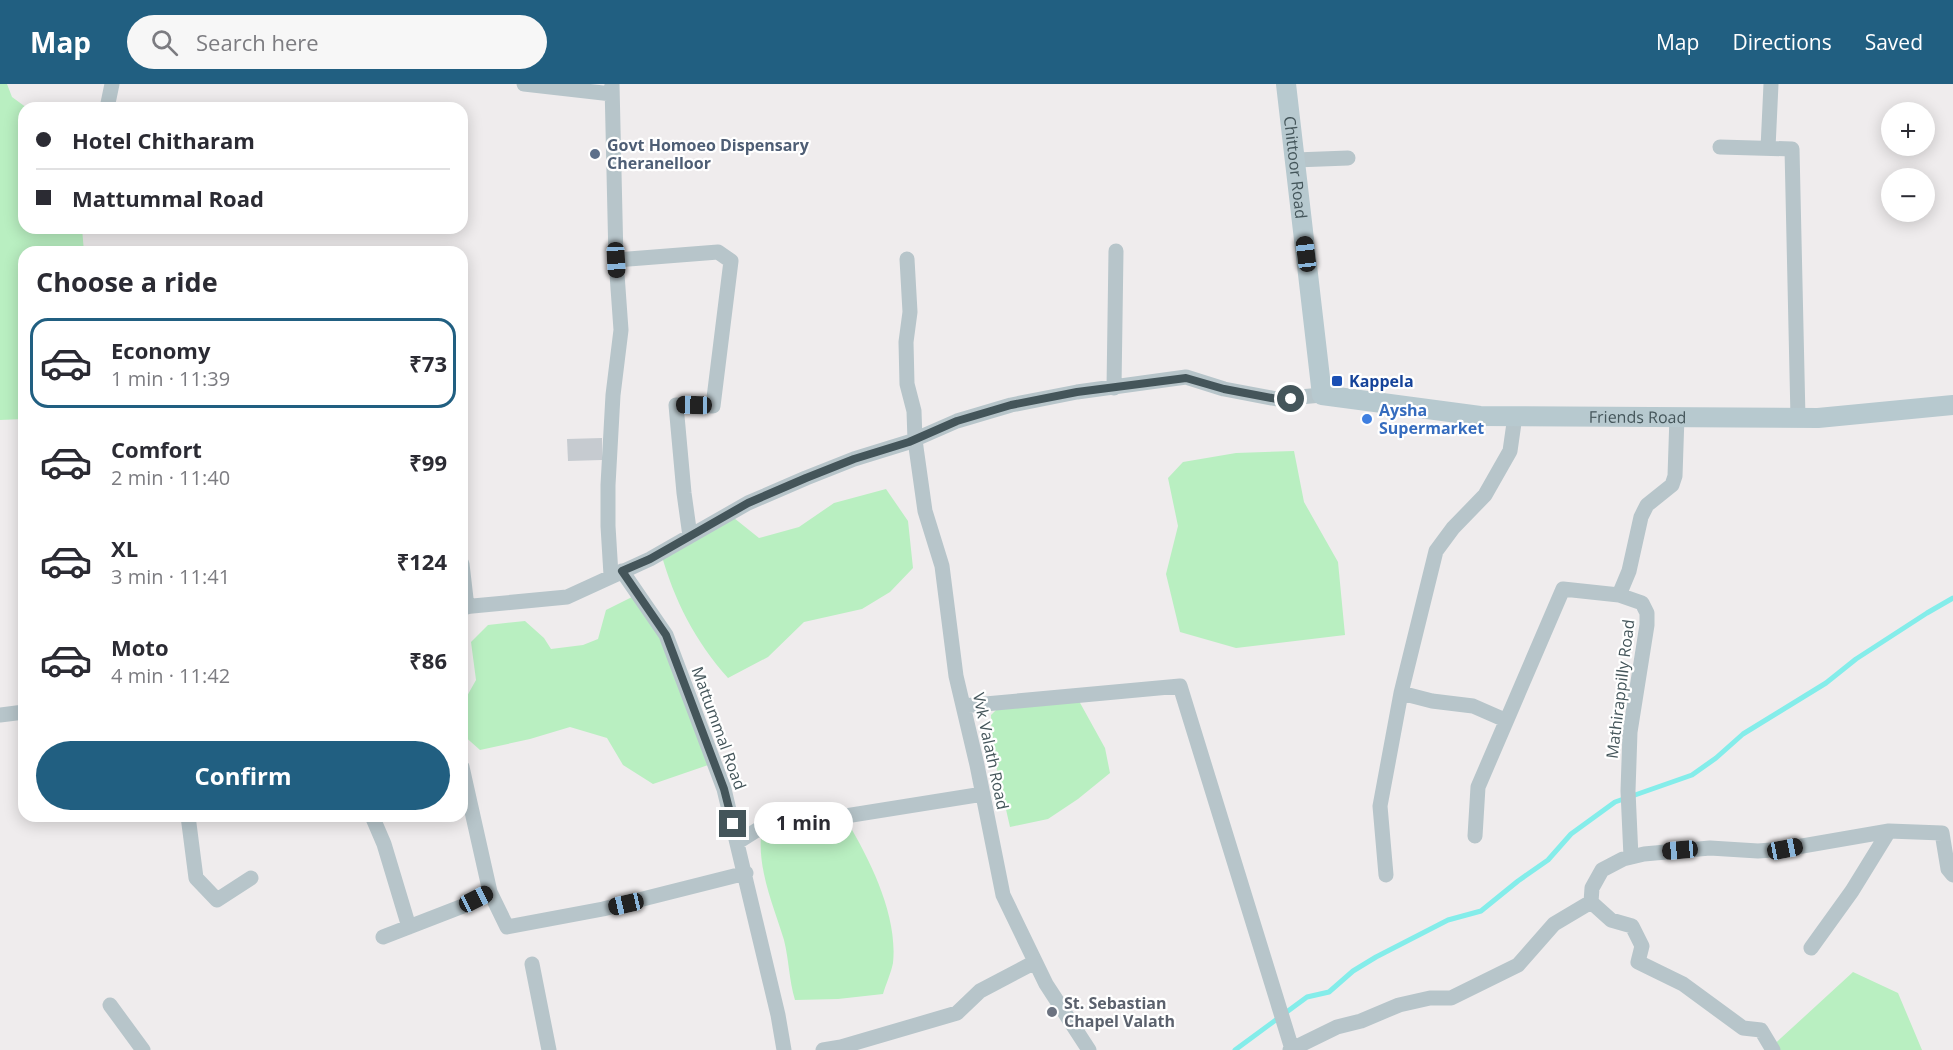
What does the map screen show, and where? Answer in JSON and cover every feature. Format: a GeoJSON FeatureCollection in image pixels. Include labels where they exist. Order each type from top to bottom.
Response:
{"type":"FeatureCollection","features":[{"type":"Feature","properties":{"kind":"main road","name":"Chittoor Road"},"geometry":{"type":"LineString","coordinates":[[1286,84],[1322,395]]}},
{"type":"Feature","properties":{"kind":"main road","name":"Friends Road"},"geometry":{"type":"LineString","coordinates":[[1322,395],[1480,416],[1818,418],[1953,405]]}},
{"type":"Feature","properties":{"kind":"street"},"geometry":{"type":"LineString","coordinates":[[108,102],[112,84]]}},
{"type":"Feature","properties":{"kind":"street"},"geometry":{"type":"LineString","coordinates":[[524,84],[612,89],[616,260],[621,330],[613,396],[608,526],[617,573]]}},
{"type":"Feature","properties":{"kind":"street"},"geometry":{"type":"LineString","coordinates":[[1768,148],[1772,84]]}},
{"type":"Feature","properties":{"kind":"street"},"geometry":{"type":"LineString","coordinates":[[1720,147],[1791,149],[1798,418]]}},
{"type":"Feature","properties":{"kind":"street"},"geometry":{"type":"LineString","coordinates":[[1295,160],[1348,158]]}},
{"type":"Feature","properties":{"kind":"street"},"geometry":{"type":"LineString","coordinates":[[1114,388],[1116,251]]}},
{"type":"Feature","properties":{"kind":"street"},"geometry":{"type":"LineString","coordinates":[[616,260],[718,252],[731,261],[713,406],[676,405],[690,536]]}},
{"type":"Feature","properties":{"kind":"street","name":"Vvk Valath Road"},"geometry":{"type":"LineString","coordinates":[[908,259],[910,312],[906,342],[906,384],[914,411],[915,440],[925,510],[942,566],[956,676],[1003,895],[1046,984],[1089,1050]]}},
{"type":"Feature","properties":{"kind":"street"},"geometry":{"type":"LineString","coordinates":[[468,607],[567,597],[650,559],[748,503],[806,478],[915,440],[957,421],[1011,405],[1077,392],[1186,378],[1224,389],[1277,399],[1322,395]]}},
{"type":"Feature","properties":{"kind":"street"},"geometry":{"type":"LineString","coordinates":[[1386,876],[1380,806],[1401,693],[1436,551],[1453,528],[1485,495],[1510,451],[1515,416]]}},
{"type":"Feature","properties":{"kind":"street","name":"Mathirappilly Road"},"geometry":{"type":"LineString","coordinates":[[1631,857],[1628,791],[1630,732],[1647,613],[1642,603],[1619,595],[1629,571],[1641,517],[1647,505],[1672,486],[1677,416]]}},
{"type":"Feature","properties":{"kind":"street","name":"Mattummal Road"},"geometry":{"type":"LineString","coordinates":[[617,573],[666,635],[724,789],[746,873],[784,1050]]}},
{"type":"Feature","properties":{"kind":"street"},"geometry":{"type":"LineString","coordinates":[[1475,836],[1478,787],[1563,589],[1619,595]]}},
{"type":"Feature","properties":{"kind":"street"},"geometry":{"type":"LineString","coordinates":[[963,706],[1180,686],[1291,1050],[1337,1027],[1361,1021],[1399,1005],[1431,998],[1452,998],[1518,965],[1554,924],[1591,902]]}},
{"type":"Feature","properties":{"kind":"street"},"geometry":{"type":"LineString","coordinates":[[1401,693],[1432,701],[1473,706],[1505,720]]}},
{"type":"Feature","properties":{"kind":"street"},"geometry":{"type":"LineString","coordinates":[[0,715],[18,713]]}},
{"type":"Feature","properties":{"kind":"street"},"geometry":{"type":"LineString","coordinates":[[468,794],[490,892],[507,927],[603,909],[746,873]]}},
{"type":"Feature","properties":{"kind":"street"},"geometry":{"type":"LineString","coordinates":[[738,842],[757,830],[770,830],[804,819],[833,818],[982,794]]}},
{"type":"Feature","properties":{"kind":"street"},"geometry":{"type":"LineString","coordinates":[[189,822],[196,878],[217,900],[251,878]]}},
{"type":"Feature","properties":{"kind":"street"},"geometry":{"type":"LineString","coordinates":[[375,822],[384,844],[409,927]]}},
{"type":"Feature","properties":{"kind":"street"},"geometry":{"type":"LineString","coordinates":[[1811,948],[1852,891],[1889,831]]}},
{"type":"Feature","properties":{"kind":"street"},"geometry":{"type":"LineString","coordinates":[[1591,902],[1592,888],[1602,870],[1631,857],[1710,848],[1758,851],[1785,849],[1889,831],[1947,833],[1948,869],[1953,875]]}},
{"type":"Feature","properties":{"kind":"street"},"geometry":{"type":"LineString","coordinates":[[383,937],[462,906],[490,892]]}},
{"type":"Feature","properties":{"kind":"street"},"geometry":{"type":"LineString","coordinates":[[1591,902],[1611,920],[1632,926],[1642,946],[1638,962],[1683,984],[1743,1028],[1761,1030],[1773,1050]]}},
{"type":"Feature","properties":{"kind":"street"},"geometry":{"type":"LineString","coordinates":[[823,1050],[841,1047],[957,1013],[980,991],[1035,962]]}},
{"type":"Feature","properties":{"kind":"street"},"geometry":{"type":"LineString","coordinates":[[532,964],[549,1050]]}},
{"type":"Feature","properties":{"kind":"street"},"geometry":{"type":"LineString","coordinates":[[110,1005],[143,1050]]}},
{"type":"Feature","properties":{"kind":"green space"},"geometry":{"type":"Polygon","coordinates":[[[0,84],[7,84],[12,97],[19,102],[18,234],[82,234],[84,246],[18,246],[18,419],[0,420],[0,84]]]}},
{"type":"Feature","properties":{"kind":"green space"},"geometry":{"type":"Polygon","coordinates":[[[1294,451],[1304,502],[1338,562],[1345,635],[1236,648],[1180,632],[1166,574],[1178,526],[1168,478],[1183,462],[1236,453],[1294,451]]]}},
{"type":"Feature","properties":{"kind":"green space"},"geometry":{"type":"Polygon","coordinates":[[[886,489],[908,521],[913,568],[890,592],[862,609],[804,622],[768,657],[728,678],[705,649],[687,619],[672,587],[661,553],[729,514],[759,538],[799,527],[834,503],[886,489]]]}},
{"type":"Feature","properties":{"kind":"green space"},"geometry":{"type":"Polygon","coordinates":[[[638,594],[653,618],[714,763],[653,784],[623,765],[607,738],[570,727],[480,750],[468,739],[468,694],[476,680],[471,642],[488,625],[525,621],[544,638],[551,649],[583,645],[598,639],[606,610],[638,594]]]}},
{"type":"Feature","properties":{"kind":"green space"},"geometry":{"type":"Polygon","coordinates":[[[1079,701],[1105,748],[1110,773],[1078,799],[1048,819],[1010,827],[992,748],[991,715],[1003,703],[1079,701]]]}},
{"type":"Feature","properties":{"kind":"green space"},"geometry":{"type":"Polygon","coordinates":[[[829,818],[848,823],[874,872],[891,927],[893,963],[883,994],[838,999],[795,1000],[784,940],[764,876],[761,836],[786,829],[802,833],[829,818]]]}},
{"type":"Feature","properties":{"kind":"green space"},"geometry":{"type":"Polygon","coordinates":[[[1853,972],[1898,993],[1922,1050],[1768,1050],[1853,972]]]}},
{"type":"Feature","properties":{"kind":"building"},"geometry":{"type":"Polygon","coordinates":[[[602,438],[602,460],[568,461],[567,439],[602,438]]]}},
{"type":"Feature","properties":{"kind":"waterway"},"geometry":{"type":"LineString","coordinates":[[1235,1050],[1307,997],[1329,992],[1353,971],[1376,957],[1448,920],[1481,911],[1548,860],[1571,834],[1615,802],[1692,775],[1743,734],[1826,683],[1856,659],[1953,598]]}},
{"type":"Feature","properties":{"kind":"place","name":"Govt Homoeo Dispensary Cheranelloor"},"geometry":{"type":"Point","coordinates":[595,154]}},
{"type":"Feature","properties":{"kind":"place","name":"Kappela"},"geometry":{"type":"Point","coordinates":[1337,381]}},
{"type":"Feature","properties":{"kind":"place","name":"Aysha Supermarket"},"geometry":{"type":"Point","coordinates":[1367,419]}},
{"type":"Feature","properties":{"kind":"place","name":"St. Sebastian Chapel Valath"},"geometry":{"type":"Point","coordinates":[1052,1012]}},
{"type":"Feature","properties":{"kind":"route"},"geometry":{"type":"LineString","coordinates":[[733,824],[724,789],[666,635],[622,571],[650,559],[748,503],[806,478],[854,459],[909,442],[957,421],[1011,405],[1077,392],[1186,378],[1224,389],[1277,399],[1291,399]]}}]}
